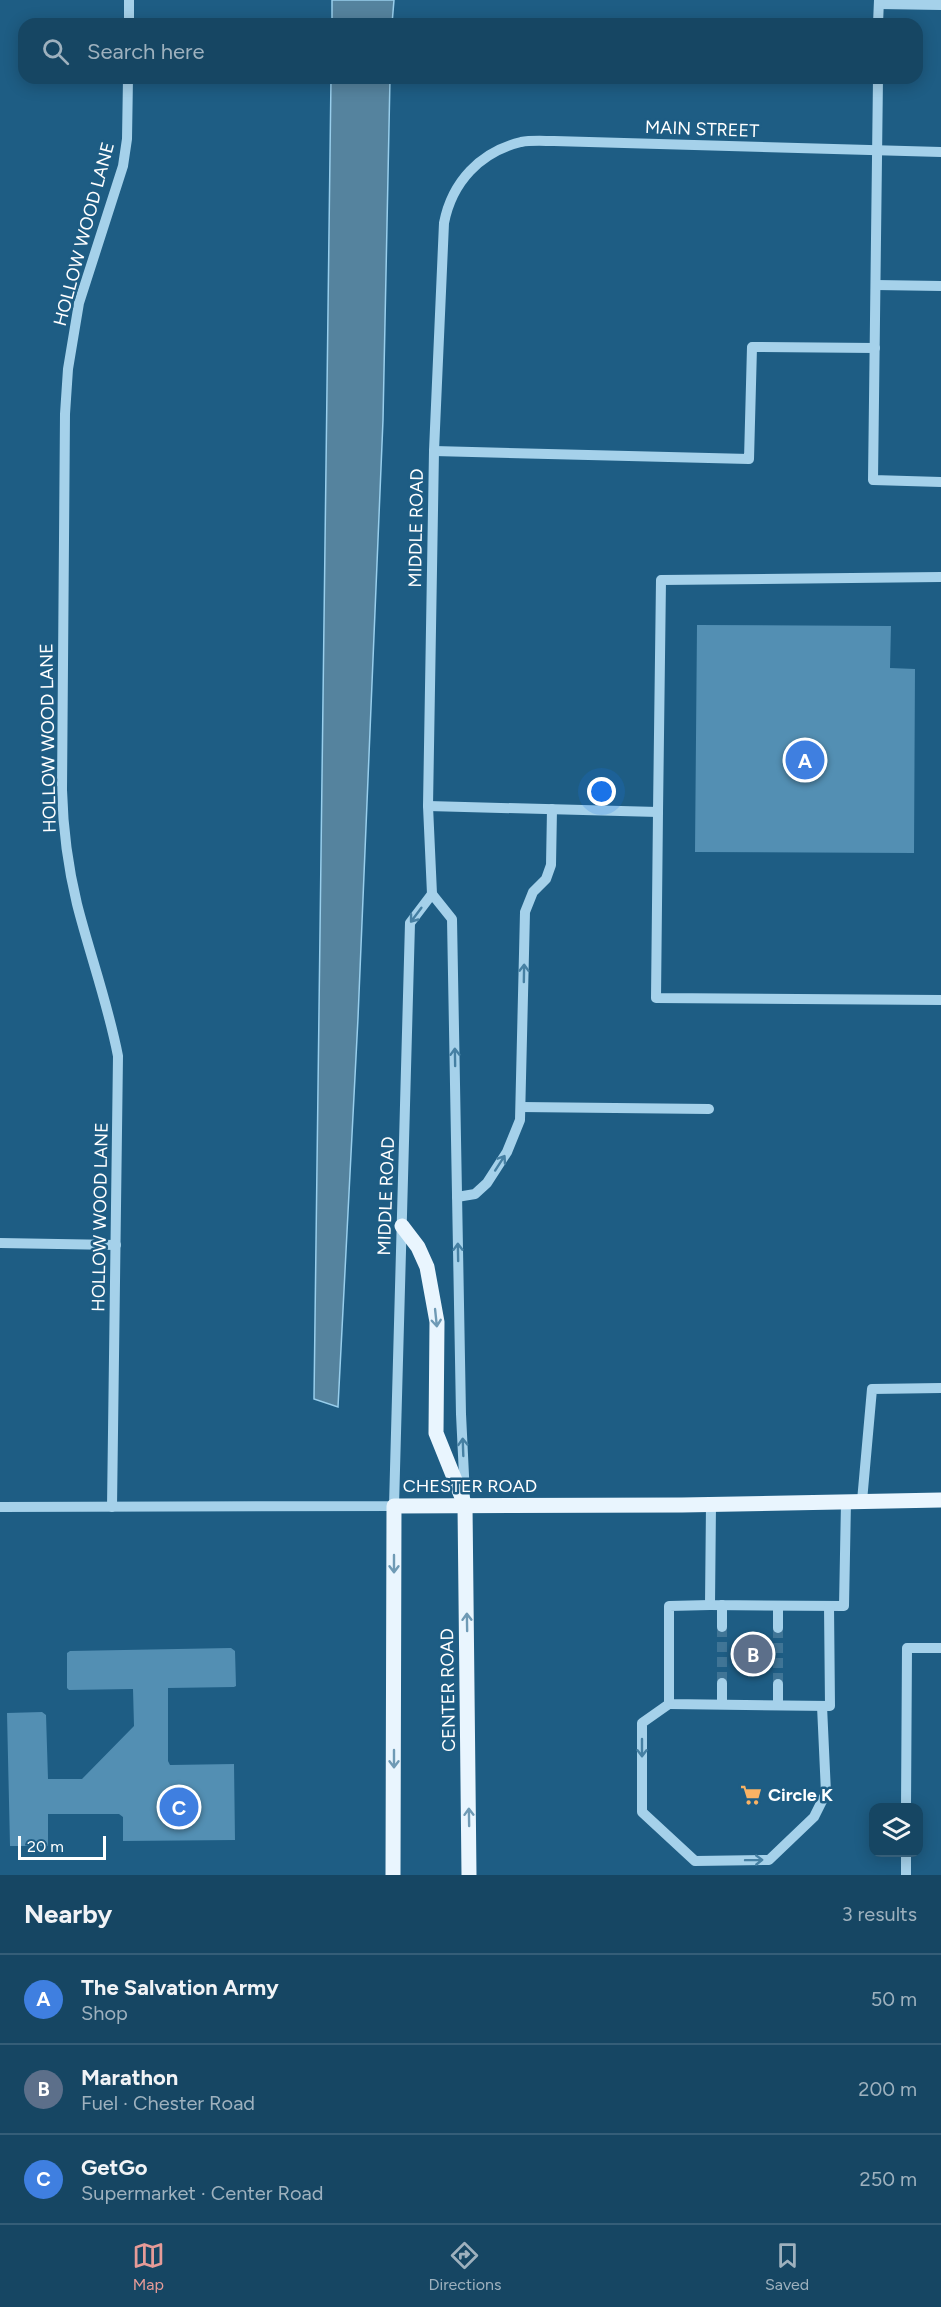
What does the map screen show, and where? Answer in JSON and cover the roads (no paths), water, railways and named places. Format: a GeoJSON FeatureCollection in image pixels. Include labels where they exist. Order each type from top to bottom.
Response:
{"type":"FeatureCollection","features":[{"type":"Feature","properties":{"kind":"main road"},"geometry":{"type":"LineString","coordinates":[[402,1226],[418,1247],[429,1276],[437,1322],[436,1433],[465,1505]]}},
{"type":"Feature","properties":{"kind":"main road","name":"CHESTER ROAD"},"geometry":{"type":"LineString","coordinates":[[394,1506],[941,1500]]}},
{"type":"Feature","properties":{"kind":"main road","name":"CENTER ROAD"},"geometry":{"type":"LineString","coordinates":[[465,1505],[469,1875]]}},
{"type":"Feature","properties":{"kind":"main road"},"geometry":{"type":"LineString","coordinates":[[393,1875],[394,1506]]}},
{"type":"Feature","properties":{"kind":"street"},"geometry":{"type":"LineString","coordinates":[[129,0],[129,18]]}},
{"type":"Feature","properties":{"kind":"street"},"geometry":{"type":"LineString","coordinates":[[878,18],[879,2],[941,5]]}},
{"type":"Feature","properties":{"kind":"street","name":"HOLLOW WOOD LANE"},"geometry":{"type":"LineString","coordinates":[[112,1507],[118,1056],[107,1007],[77,903],[62,804],[64,468],[65,414],[71,346],[79,303],[123,166],[127,139],[128,84]]}},
{"type":"Feature","properties":{"kind":"street"},"geometry":{"type":"LineString","coordinates":[[878,84],[873,480],[941,482]]}},
{"type":"Feature","properties":{"kind":"street","name":"MAIN STREET"},"geometry":{"type":"LineString","coordinates":[[470,170],[502,150],[522,142],[941,152]]}},
{"type":"Feature","properties":{"kind":"street","name":"MIDDLE ROAD"},"geometry":{"type":"LineString","coordinates":[[394,1506],[410,923],[432,894],[428,806],[434,451],[444,223],[448,202],[470,170]]}},
{"type":"Feature","properties":{"kind":"street"},"geometry":{"type":"LineString","coordinates":[[876,285],[941,286]]}},
{"type":"Feature","properties":{"kind":"street"},"geometry":{"type":"LineString","coordinates":[[434,451],[749,459],[752,347],[874,348]]}},
{"type":"Feature","properties":{"kind":"street"},"geometry":{"type":"LineString","coordinates":[[941,577],[661,580],[656,998],[941,1000]]}},
{"type":"Feature","properties":{"kind":"street"},"geometry":{"type":"LineString","coordinates":[[428,806],[658,812]]}},
{"type":"Feature","properties":{"kind":"street"},"geometry":{"type":"LineString","coordinates":[[457,1197],[475,1194],[487,1183],[507,1152],[520,1120],[525,912],[533,892],[546,879],[551,865],[552,809]]}},
{"type":"Feature","properties":{"kind":"street"},"geometry":{"type":"LineString","coordinates":[[432,894],[452,919],[465,1505]]}},
{"type":"Feature","properties":{"kind":"street"},"geometry":{"type":"LineString","coordinates":[[521,1107],[709,1109]]}},
{"type":"Feature","properties":{"kind":"street"},"geometry":{"type":"LineString","coordinates":[[0,1243],[116,1245]]}},
{"type":"Feature","properties":{"kind":"street"},"geometry":{"type":"LineString","coordinates":[[862,1501],[872,1389],[941,1388]]}},
{"type":"Feature","properties":{"kind":"street"},"geometry":{"type":"LineString","coordinates":[[669,1704],[669,1606],[844,1606],[846,1502]]}},
{"type":"Feature","properties":{"kind":"street"},"geometry":{"type":"LineString","coordinates":[[710,1605],[711,1504]]}},
{"type":"Feature","properties":{"kind":"street","name":"CHESTER ROAD"},"geometry":{"type":"LineString","coordinates":[[0,1508],[394,1506]]}},
{"type":"Feature","properties":{"kind":"street"},"geometry":{"type":"LineString","coordinates":[[722,1605],[722,1628]]}},
{"type":"Feature","properties":{"kind":"street"},"geometry":{"type":"LineString","coordinates":[[778,1606],[778,1628]]}},
{"type":"Feature","properties":{"kind":"street"},"geometry":{"type":"LineString","coordinates":[[822,1706],[826,1793],[814,1817],[769,1860],[695,1861],[642,1812],[642,1723],[669,1704],[830,1706],[829,1606]]}},
{"type":"Feature","properties":{"kind":"street"},"geometry":{"type":"LineString","coordinates":[[906,1803],[907,1648],[941,1648]]}},
{"type":"Feature","properties":{"kind":"street"},"geometry":{"type":"LineString","coordinates":[[722,1683],[722,1704]]}},
{"type":"Feature","properties":{"kind":"street"},"geometry":{"type":"LineString","coordinates":[[778,1684],[778,1705]]}},
{"type":"Feature","properties":{"kind":"street"},"geometry":{"type":"LineString","coordinates":[[906,1857],[906,1875]]}},
{"type":"Feature","properties":{"kind":"water"},"geometry":{"type":"Polygon","coordinates":[[[332,0],[394,0],[392,18],[332,18],[332,0]]]}},
{"type":"Feature","properties":{"kind":"water"},"geometry":{"type":"Polygon","coordinates":[[[331,84],[390,84],[383,420],[358,1018],[338,1407],[314,1399],[331,84]]]}},
{"type":"Feature","properties":{"kind":"tunnel"},"geometry":{"type":"LineString","coordinates":[[722,1627],[722,1683]]}},
{"type":"Feature","properties":{"kind":"tunnel"},"geometry":{"type":"LineString","coordinates":[[778,1628],[778,1684]]}},
{"type":"Feature","properties":{"kind":"place","name":"The Salvation Army"},"geometry":{"type":"Point","coordinates":[805,760]}},
{"type":"Feature","properties":{"kind":"place","name":"Marathon"},"geometry":{"type":"Point","coordinates":[753,1654]}},
{"type":"Feature","properties":{"kind":"place","name":"Circle K"},"geometry":{"type":"Point","coordinates":[751,1795]}},
{"type":"Feature","properties":{"kind":"place","name":"GetGo"},"geometry":{"type":"Point","coordinates":[179,1807]}}]}
